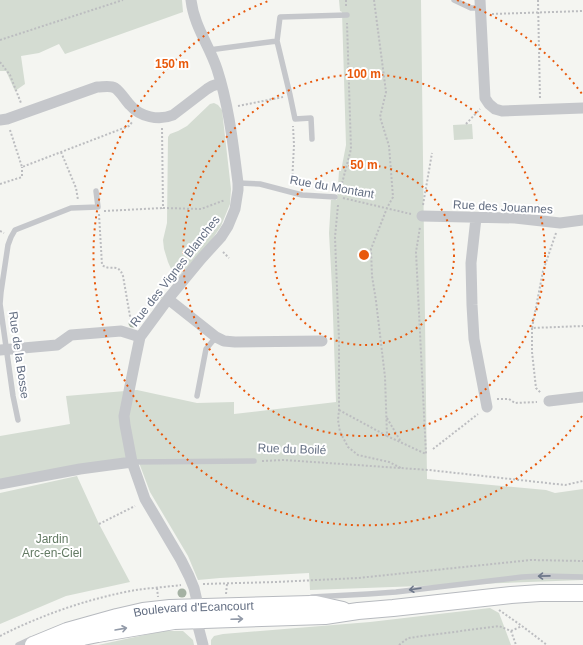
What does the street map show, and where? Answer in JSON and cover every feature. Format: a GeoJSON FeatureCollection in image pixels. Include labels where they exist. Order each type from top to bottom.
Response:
{"type":"FeatureCollection","features":[{"type":"Feature","properties":{"kind":"main road","name":"Boulevard d'Ecancourt"},"geometry":{"type":"LineString","coordinates":[[35,641],[133,613],[170,608],[197,606],[316,604],[337,610],[358,612],[511,595],[583,593]]}},
{"type":"Feature","properties":{"kind":"main road","name":"Boulevard d'Ecancourt"},"geometry":{"type":"LineString","coordinates":[[62,645],[83,637],[174,621],[197,606]]}},
{"type":"Feature","properties":{"kind":"street","name":"Rue des Vignes Blanches"},"geometry":{"type":"LineString","coordinates":[[191,0],[193,15],[217,68],[228,109],[238,183],[235,209],[228,226],[215,245],[201,259],[168,299],[140,337],[124,416],[132,462],[146,500],[178,555],[192,584],[197,606],[199,632],[203,645]]}},
{"type":"Feature","properties":{"kind":"street"},"geometry":{"type":"LineString","coordinates":[[480,8],[485,98],[489,104],[495,109],[502,111],[583,108]]}},
{"type":"Feature","properties":{"kind":"street"},"geometry":{"type":"LineString","coordinates":[[3,120],[97,87],[106,86],[116,89],[131,107],[139,113],[152,118],[167,118],[207,89],[221,83]]}},
{"type":"Feature","properties":{"kind":"street","name":"Rue des Jouannes"},"geometry":{"type":"LineString","coordinates":[[422,216],[515,218],[560,222],[583,220]]}},
{"type":"Feature","properties":{"kind":"street"},"geometry":{"type":"LineString","coordinates":[[476,218],[471,263],[472,305],[474,339],[486,402]]}},
{"type":"Feature","properties":{"kind":"street"},"geometry":{"type":"LineString","coordinates":[[168,299],[216,337],[224,341],[322,341]]}},
{"type":"Feature","properties":{"kind":"street"},"geometry":{"type":"LineString","coordinates":[[3,350],[58,345],[71,335],[121,331],[140,337]]}},
{"type":"Feature","properties":{"kind":"street"},"geometry":{"type":"LineString","coordinates":[[549,401],[583,397]]}},
{"type":"Feature","properties":{"kind":"street","name":"Rue du Boilé"},"geometry":{"type":"LineString","coordinates":[[0,484],[80,469],[132,462]]}},
{"type":"Feature","properties":{"kind":"lane"},"geometry":{"type":"LineString","coordinates":[[454,0],[471,8],[480,8]]}},
{"type":"Feature","properties":{"kind":"lane"},"geometry":{"type":"LineString","coordinates":[[312,139],[311,118],[294,119],[290,95],[277,41],[280,17],[347,14]]}},
{"type":"Feature","properties":{"kind":"lane"},"geometry":{"type":"LineString","coordinates":[[208,50],[277,41]]}},
{"type":"Feature","properties":{"kind":"lane","name":"Rue du Montant"},"geometry":{"type":"LineString","coordinates":[[238,183],[260,184],[302,195],[337,197]]}},
{"type":"Feature","properties":{"kind":"lane"},"geometry":{"type":"LineString","coordinates":[[96,191],[98,207]]}},
{"type":"Feature","properties":{"kind":"lane","name":"Rue de la Bosse"},"geometry":{"type":"LineString","coordinates":[[18,420],[3,350],[0,304],[8,245],[11,237],[15,230],[71,208],[98,207]]}},
{"type":"Feature","properties":{"kind":"lane"},"geometry":{"type":"LineString","coordinates":[[197,396],[206,349],[216,337]]}},
{"type":"Feature","properties":{"kind":"lane","name":"Rue du Boilé"},"geometry":{"type":"LineString","coordinates":[[132,462],[254,461]]}},
{"type":"Feature","properties":{"kind":"lane"},"geometry":{"type":"LineString","coordinates":[[305,597],[396,592],[436,586],[522,577],[583,577]]}},
{"type":"Feature","properties":{"kind":"lane"},"geometry":{"type":"LineString","coordinates":[[126,609],[159,603]]}},
{"type":"Feature","properties":{"kind":"lane"},"geometry":{"type":"LineString","coordinates":[[18,645],[35,641]]}},
{"type":"Feature","properties":{"kind":"path"},"geometry":{"type":"LineString","coordinates":[[0,40],[123,0]]}},
{"type":"Feature","properties":{"kind":"path"},"geometry":{"type":"LineString","coordinates":[[346,0],[351,149],[337,197],[335,237],[339,340],[338,420],[340,432],[348,447],[358,454],[389,462],[401,468]]}},
{"type":"Feature","properties":{"kind":"path"},"geometry":{"type":"LineString","coordinates":[[374,0],[386,92],[380,117],[389,146],[393,197],[387,208],[371,249],[372,276],[385,377],[387,436]]}},
{"type":"Feature","properties":{"kind":"path"},"geometry":{"type":"LineString","coordinates":[[538,0],[540,109]]}},
{"type":"Feature","properties":{"kind":"path"},"geometry":{"type":"LineString","coordinates":[[480,8],[538,12],[583,11]]}},
{"type":"Feature","properties":{"kind":"path"},"geometry":{"type":"LineString","coordinates":[[0,62],[10,75],[24,113]]}},
{"type":"Feature","properties":{"kind":"path"},"geometry":{"type":"LineString","coordinates":[[234,107],[290,95]]}},
{"type":"Feature","properties":{"kind":"path"},"geometry":{"type":"LineString","coordinates":[[466,124],[482,107]]}},
{"type":"Feature","properties":{"kind":"path"},"geometry":{"type":"LineString","coordinates":[[291,193],[294,119]]}},
{"type":"Feature","properties":{"kind":"path"},"geometry":{"type":"LineString","coordinates":[[0,184],[22,177],[22,167],[3,120]]}},
{"type":"Feature","properties":{"kind":"path"},"geometry":{"type":"LineString","coordinates":[[22,167],[129,126]]}},
{"type":"Feature","properties":{"kind":"path"},"geometry":{"type":"LineString","coordinates":[[162,126],[163,208]]}},
{"type":"Feature","properties":{"kind":"path"},"geometry":{"type":"LineString","coordinates":[[61,152],[76,188],[80,208]]}},
{"type":"Feature","properties":{"kind":"path"},"geometry":{"type":"LineString","coordinates":[[339,410],[387,436],[426,454],[416,252],[432,153]]}},
{"type":"Feature","properties":{"kind":"path","name":"Rue du Montant"},"geometry":{"type":"LineString","coordinates":[[337,197],[422,216]]}},
{"type":"Feature","properties":{"kind":"path"},"geometry":{"type":"LineString","coordinates":[[108,211],[163,208],[201,209],[230,199]]}},
{"type":"Feature","properties":{"kind":"path"},"geometry":{"type":"LineString","coordinates":[[98,207],[102,265],[105,267],[119,268],[121,270],[132,325]]}},
{"type":"Feature","properties":{"kind":"path"},"geometry":{"type":"LineString","coordinates":[[536,388],[532,352],[532,328],[543,271],[558,228]]}},
{"type":"Feature","properties":{"kind":"path"},"geometry":{"type":"LineString","coordinates":[[532,328],[583,326]]}},
{"type":"Feature","properties":{"kind":"path"},"geometry":{"type":"LineString","coordinates":[[433,449],[486,402],[509,399],[515,403],[549,401]]}},
{"type":"Feature","properties":{"kind":"path"},"geometry":{"type":"LineString","coordinates":[[387,418],[402,443]]}},
{"type":"Feature","properties":{"kind":"path","name":"Rue du Boilé"},"geometry":{"type":"LineString","coordinates":[[254,461],[284,460],[429,470],[565,485],[583,482]]}},
{"type":"Feature","properties":{"kind":"path"},"geometry":{"type":"LineString","coordinates":[[99,524],[138,504]]}},
{"type":"Feature","properties":{"kind":"path"},"geometry":{"type":"LineString","coordinates":[[0,636],[24,624],[93,600],[137,590],[192,584],[268,583],[358,578],[531,560],[583,561]]}},
{"type":"Feature","properties":{"kind":"path"},"geometry":{"type":"LineString","coordinates":[[497,609],[547,645]]}},
{"type":"Feature","properties":{"kind":"path"},"geometry":{"type":"LineString","coordinates":[[400,645],[408,638],[499,626],[511,631],[522,626]]}},
{"type":"Feature","properties":{"kind":"path"},"geometry":{"type":"LineString","coordinates":[[511,631],[516,645]]}},
{"type":"Feature","properties":{"kind":"green space"},"geometry":{"type":"Polygon","coordinates":[[[0,0],[182,0],[183,12],[65,54],[59,44],[39,53],[21,56],[25,84],[15,91],[6,71],[0,71],[0,0]]]}},
{"type":"Feature","properties":{"kind":"green space"},"geometry":{"type":"Polygon","coordinates":[[[339,0],[421,0],[427,479],[546,490],[555,493],[583,489],[583,580],[310,590],[309,573],[198,580],[188,556],[150,492],[138,460],[0,480],[0,436],[70,424],[66,396],[137,390],[197,403],[234,402],[234,414],[336,402],[329,233],[331,200],[337,200],[339,171],[341,171],[346,145],[342,12],[340,11],[339,0]]]}},
{"type":"Feature","properties":{"kind":"green space"},"geometry":{"type":"Polygon","coordinates":[[[214,103],[222,110],[231,189],[230,204],[221,226],[211,241],[176,280],[168,262],[163,240],[167,223],[168,137],[170,134],[187,126],[210,104],[214,103]]]}},
{"type":"Feature","properties":{"kind":"green space"},"geometry":{"type":"Polygon","coordinates":[[[472,124],[473,139],[454,140],[453,125],[472,124]]]}},
{"type":"Feature","properties":{"kind":"green space","name":"Jardin Arc-en-Ciel"},"geometry":{"type":"Polygon","coordinates":[[[77,476],[99,524],[130,582],[66,596],[0,624],[0,493],[77,476]]]}},
{"type":"Feature","properties":{"kind":"green space"},"geometry":{"type":"Polygon","coordinates":[[[490,608],[499,613],[511,645],[211,645],[211,640],[214,636],[223,634],[370,622],[490,608]]]}},
{"type":"Feature","properties":{"kind":"green space"},"geometry":{"type":"Polygon","coordinates":[[[163,631],[183,631],[193,640],[194,645],[98,645],[163,631]]]}}]}
